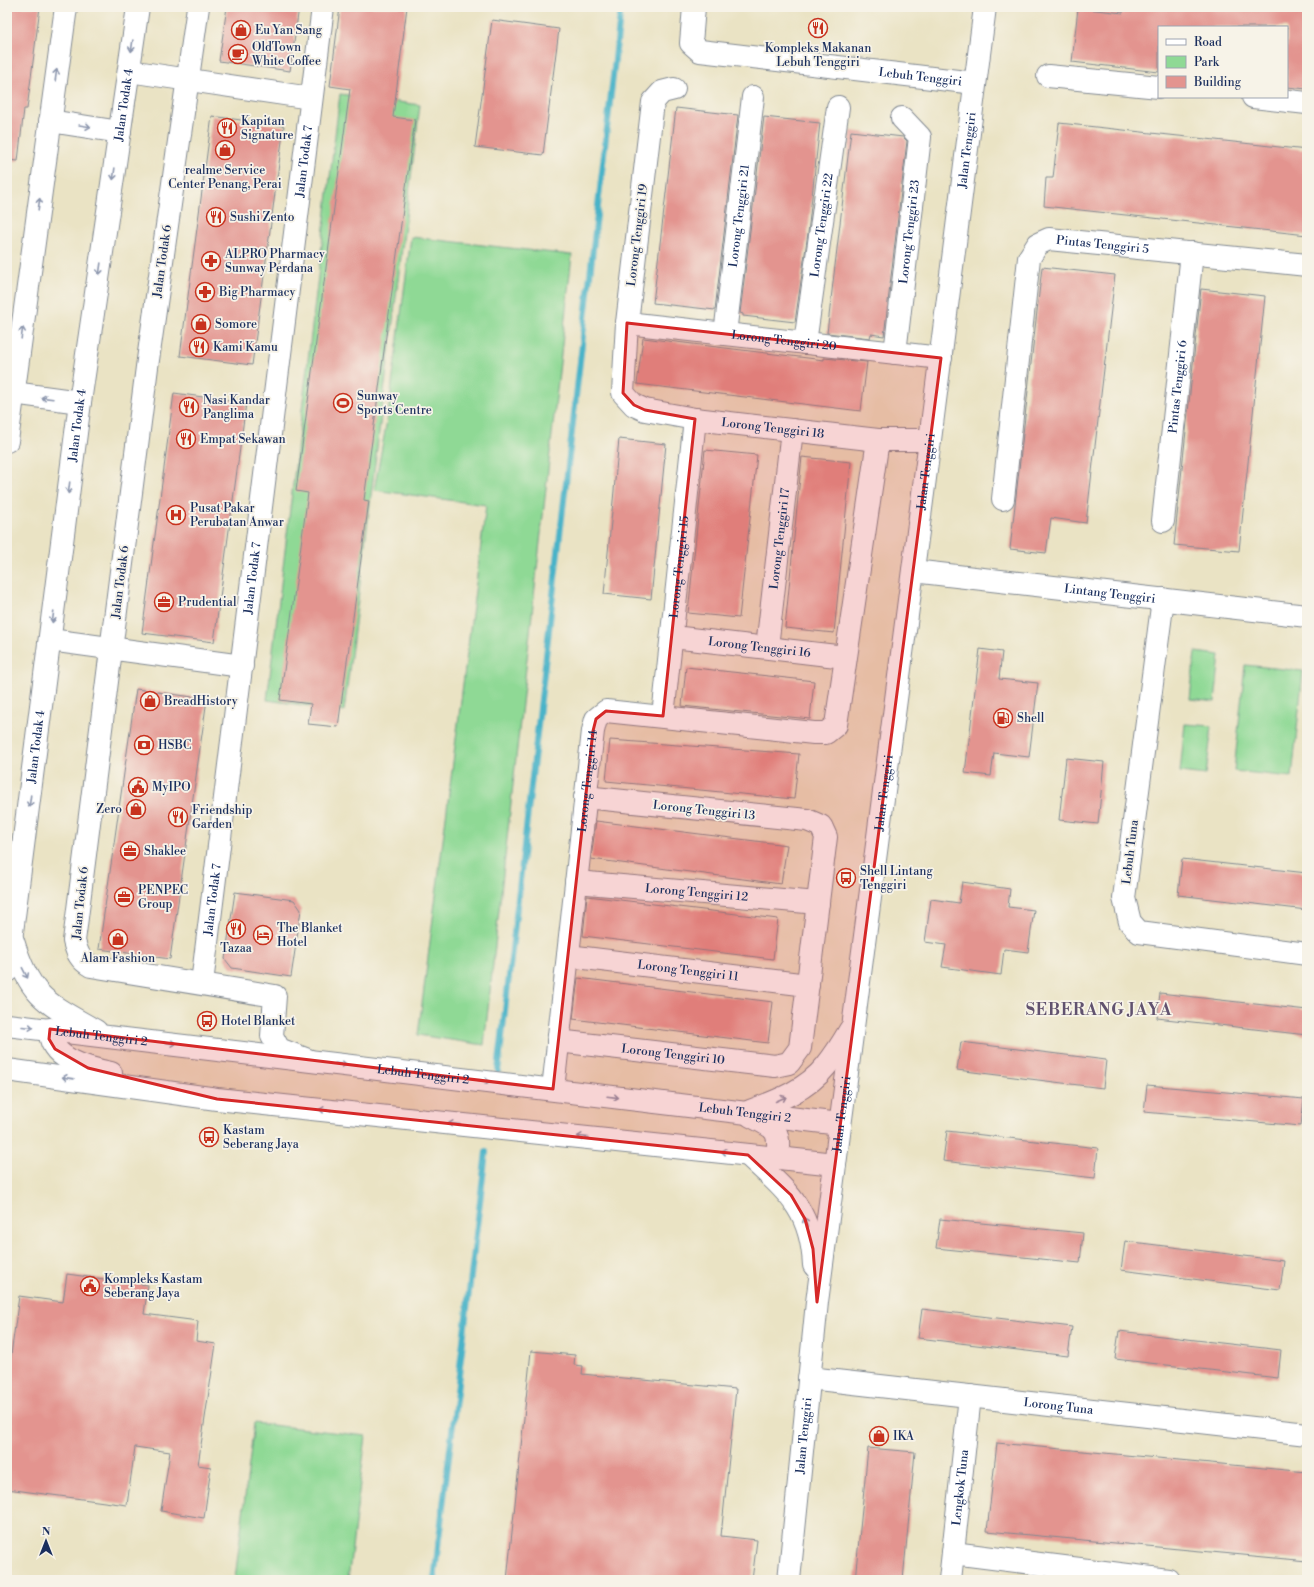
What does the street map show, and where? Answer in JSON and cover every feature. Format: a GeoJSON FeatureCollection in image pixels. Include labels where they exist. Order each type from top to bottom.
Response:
{"type":"FeatureCollection","features":[{"type":"Feature","properties":{"kind":"street"},"geometry":{"type":"LineString","coordinates":[[7,441],[66,7]]}},
{"type":"Feature","properties":{"kind":"street","name":"Jalan Todak 4"},"geometry":{"type":"LineString","coordinates":[[7,971],[12,937],[16,844],[50,640],[80,402],[138,7]]}},
{"type":"Feature","properties":{"kind":"street","name":"Jalan Todak 6"},"geometry":{"type":"LineString","coordinates":[[198,7],[147,368],[74,941],[78,954],[84,962],[90,966],[275,996],[272,1036],[279,1050],[308,1060]]}},
{"type":"Feature","properties":{"kind":"street","name":"Jalan Todak 7"},"geometry":{"type":"LineString","coordinates":[[202,983],[323,7]]}},
{"type":"Feature","properties":{"kind":"street","name":"Lebuh Tenggiri"},"geometry":{"type":"LineString","coordinates":[[694,7],[691,43],[700,51],[975,83]]}},
{"type":"Feature","properties":{"kind":"street","name":"Jalan Tenggiri"},"geometry":{"type":"LineString","coordinates":[[789,1580],[817,1302],[941,358],[985,7]]}},
{"type":"Feature","properties":{"kind":"street"},"geometry":{"type":"LineString","coordinates":[[129,71],[312,98]]}},
{"type":"Feature","properties":{"kind":"street"},"geometry":{"type":"LineString","coordinates":[[1048,76],[1158,87]]}},
{"type":"Feature","properties":{"kind":"street","name":"Lorong Tenggiri 19"},"geometry":{"type":"LineString","coordinates":[[623,393],[627,323],[653,102],[662,92],[674,89]]}},
{"type":"Feature","properties":{"kind":"street","name":"Lorong Tenggiri 21"},"geometry":{"type":"LineString","coordinates":[[725,334],[753,97]]}},
{"type":"Feature","properties":{"kind":"street"},"geometry":{"type":"LineString","coordinates":[[1265,98],[1307,102]]}},
{"type":"Feature","properties":{"kind":"street","name":"Lorong Tenggiri 22"},"geometry":{"type":"LineString","coordinates":[[805,343],[838,107]]}},
{"type":"Feature","properties":{"kind":"street","name":"Lorong Tenggiri 23"},"geometry":{"type":"LineString","coordinates":[[895,353],[920,137],[902,118]]}},
{"type":"Feature","properties":{"kind":"street"},"geometry":{"type":"LineString","coordinates":[[50,121],[120,132]]}},
{"type":"Feature","properties":{"kind":"street","name":"Pintas Tenggiri 5"},"geometry":{"type":"LineString","coordinates":[[1003,498],[1029,258],[1038,244],[1049,239],[1307,264]]}},
{"type":"Feature","properties":{"kind":"street","name":"Pintas Tenggiri 6"},"geometry":{"type":"LineString","coordinates":[[1163,520],[1192,253]]}},
{"type":"Feature","properties":{"kind":"street","name":"Lorong Tenggiri 20"},"geometry":{"type":"LineString","coordinates":[[627,323],[941,358]]}},
{"type":"Feature","properties":{"kind":"street"},"geometry":{"type":"LineString","coordinates":[[14,393],[80,402]]}},
{"type":"Feature","properties":{"kind":"street","name":"Lorong Tenggiri 18"},"geometry":{"type":"LineString","coordinates":[[623,393],[634,405],[645,410],[695,418],[878,440],[930,440]]}},
{"type":"Feature","properties":{"kind":"street","name":"Lorong Tenggiri 15"},"geometry":{"type":"LineString","coordinates":[[663,716],[673,637],[695,418]]}},
{"type":"Feature","properties":{"kind":"street","name":"Lorong Tenggiri 17"},"geometry":{"type":"LineString","coordinates":[[767,647],[792,430]]}},
{"type":"Feature","properties":{"kind":"street"},"geometry":{"type":"LineString","coordinates":[[845,658],[878,440]]}},
{"type":"Feature","properties":{"kind":"street","name":"Lintang Tenggiri"},"geometry":{"type":"LineString","coordinates":[[913,571],[1307,616]]}},
{"type":"Feature","properties":{"kind":"street","name":"Lebuh Tuna"},"geometry":{"type":"LineString","coordinates":[[1163,600],[1124,898],[1130,922],[1138,932],[1307,954]]}},
{"type":"Feature","properties":{"kind":"street","name":"Lorong Tenggiri 16"},"geometry":{"type":"LineString","coordinates":[[673,637],[767,647],[845,658]]}},
{"type":"Feature","properties":{"kind":"street"},"geometry":{"type":"LineString","coordinates":[[50,640],[242,666]]}},
{"type":"Feature","properties":{"kind":"street","name":"Lorong Tenggiri 14"},"geometry":{"type":"LineString","coordinates":[[553,1089],[585,797],[593,731],[596,719],[606,711],[826,733],[836,725],[845,658]]}},
{"type":"Feature","properties":{"kind":"street","name":"Lorong Tenggiri 13"},"geometry":{"type":"LineString","coordinates":[[585,797],[807,820],[821,826],[826,837],[818,903]]}},
{"type":"Feature","properties":{"kind":"street"},"geometry":{"type":"LineString","coordinates":[[7,901],[16,844]]}},
{"type":"Feature","properties":{"kind":"street","name":"Lorong Tenggiri 12"},"geometry":{"type":"LineString","coordinates":[[576,882],[818,903]]}},
{"type":"Feature","properties":{"kind":"street"},"geometry":{"type":"LineString","coordinates":[[808,984],[818,903]]}},
{"type":"Feature","properties":{"kind":"street"},"geometry":{"type":"LineString","coordinates":[[12,937],[19,962],[32,987],[46,1002],[104,1036]]}},
{"type":"Feature","properties":{"kind":"street","name":"Lorong Tenggiri 11"},"geometry":{"type":"LineString","coordinates":[[568,956],[808,984]]}},
{"type":"Feature","properties":{"kind":"street","name":"Lorong Tenggiri 10"},"geometry":{"type":"LineString","coordinates":[[558,1041],[775,1066],[789,1063],[800,1048],[808,984]]}},
{"type":"Feature","properties":{"kind":"street","name":"Lebuh Tenggiri 2"},"geometry":{"type":"LineString","coordinates":[[7,1025],[50,1028],[104,1036],[840,1124]]}},
{"type":"Feature","properties":{"kind":"street"},"geometry":{"type":"LineString","coordinates":[[745,1112],[784,1099],[804,1085],[826,1067],[853,1026]]}},
{"type":"Feature","properties":{"kind":"street"},"geometry":{"type":"LineString","coordinates":[[50,1028],[49,1039],[55,1050],[88,1068],[217,1099]]}},
{"type":"Feature","properties":{"kind":"street"},"geometry":{"type":"LineString","coordinates":[[7,1070],[217,1099],[835,1164]]}},
{"type":"Feature","properties":{"kind":"street"},"geometry":{"type":"LineString","coordinates":[[745,1112],[775,1130],[779,1137],[777,1158]]}},
{"type":"Feature","properties":{"kind":"street"},"geometry":{"type":"LineString","coordinates":[[748,1155],[791,1195],[805,1219],[813,1249],[817,1302]]}},
{"type":"Feature","properties":{"kind":"street","name":"Lorong Tuna"},"geometry":{"type":"LineString","coordinates":[[809,1378],[1307,1434]]}},
{"type":"Feature","properties":{"kind":"street","name":"Lengkok Tuna"},"geometry":{"type":"LineString","coordinates":[[950,1580],[970,1396]]}},
{"type":"Feature","properties":{"kind":"street"},"geometry":{"type":"LineString","coordinates":[[953,1553],[1168,1580]]}},
{"type":"Feature","properties":{"kind":"highlighted area"},"geometry":{"type":"Polygon","coordinates":[[[627,323],[941,358],[817,1302],[813,1249],[805,1219],[791,1195],[748,1155],[217,1099],[88,1068],[55,1049],[49,1039],[50,1029],[553,1089],[593,731],[596,719],[606,711],[663,716],[695,419],[645,410],[634,405],[623,393],[627,323]]]}},
{"type":"Feature","properties":{"kind":"green space","name":"Sunway Sports Centre"},"geometry":{"type":"Polygon","coordinates":[[[340,94],[420,105],[344,711],[267,700],[340,94]]]}},
{"type":"Feature","properties":{"kind":"green space"},"geometry":{"type":"Polygon","coordinates":[[[411,237],[572,255],[484,1045],[418,1035],[486,505],[374,490],[388,415],[411,237]]]}},
{"type":"Feature","properties":{"kind":"green space"},"geometry":{"type":"Polygon","coordinates":[[[1195,652],[1220,655],[1215,702],[1190,699],[1195,652]]]}},
{"type":"Feature","properties":{"kind":"green space"},"geometry":{"type":"Polygon","coordinates":[[[1245,665],[1303,671],[1292,777],[1234,771],[1245,665]]]}},
{"type":"Feature","properties":{"kind":"green space"},"geometry":{"type":"Polygon","coordinates":[[[1185,724],[1212,726],[1206,775],[1180,772],[1185,724]]]}},
{"type":"Feature","properties":{"kind":"green space"},"geometry":{"type":"Polygon","coordinates":[[[254,1423],[366,1436],[348,1580],[235,1579],[254,1423]]]}},
{"type":"Feature","properties":{"kind":"building"},"geometry":{"type":"Polygon","coordinates":[[[7,7],[40,7],[27,109],[24,109],[18,161],[7,160],[7,7]]]}},
{"type":"Feature","properties":{"kind":"building"},"geometry":{"type":"Polygon","coordinates":[[[227,7],[299,7],[290,71],[219,61],[227,7]]]}},
{"type":"Feature","properties":{"kind":"building","name":"Sunway Sports Centre"},"geometry":{"type":"Polygon","coordinates":[[[340,7],[407,7],[393,117],[415,120],[364,500],[369,501],[338,727],[308,724],[311,704],[280,700],[308,493],[296,491],[350,89],[330,86],[340,7]]]}},
{"type":"Feature","properties":{"kind":"building"},"geometry":{"type":"Polygon","coordinates":[[[1124,7],[1307,7],[1307,89],[1288,87],[1288,26],[1158,26],[1158,72],[1072,62],[1078,8],[1123,13],[1124,7]]]}},
{"type":"Feature","properties":{"kind":"building"},"geometry":{"type":"Polygon","coordinates":[[[492,20],[559,29],[543,155],[475,147],[492,20]]]}},
{"type":"Feature","properties":{"kind":"building"},"geometry":{"type":"Polygon","coordinates":[[[676,108],[738,115],[715,310],[653,303],[676,108]]]}},
{"type":"Feature","properties":{"kind":"building"},"geometry":{"type":"Polygon","coordinates":[[[212,116],[284,126],[252,365],[180,356],[212,116]]]}},
{"type":"Feature","properties":{"kind":"building"},"geometry":{"type":"Polygon","coordinates":[[[764,117],[820,123],[808,233],[795,322],[743,316],[743,314],[740,313],[764,117]]]}},
{"type":"Feature","properties":{"kind":"building"},"geometry":{"type":"Polygon","coordinates":[[[1059,123],[1307,150],[1307,235],[1044,206],[1046,178],[1053,178],[1059,123]]]}},
{"type":"Feature","properties":{"kind":"building"},"geometry":{"type":"Polygon","coordinates":[[[851,131],[903,137],[907,141],[884,336],[871,334],[870,338],[827,333],[851,131]]]}},
{"type":"Feature","properties":{"kind":"building"},"geometry":{"type":"Polygon","coordinates":[[[1042,267],[1115,275],[1086,523],[1051,518],[1046,553],[1010,549],[1042,267]]]}},
{"type":"Feature","properties":{"kind":"building"},"geometry":{"type":"Polygon","coordinates":[[[1201,289],[1265,296],[1239,551],[1174,545],[1201,289]]]}},
{"type":"Feature","properties":{"kind":"building"},"geometry":{"type":"Polygon","coordinates":[[[643,338],[824,360],[824,358],[867,362],[861,411],[637,384],[643,338]]]}},
{"type":"Feature","properties":{"kind":"building"},"geometry":{"type":"Polygon","coordinates":[[[174,393],[246,403],[214,642],[142,633],[174,393]]]}},
{"type":"Feature","properties":{"kind":"building"},"geometry":{"type":"Polygon","coordinates":[[[619,439],[666,444],[651,599],[604,594],[619,439]]]}},
{"type":"Feature","properties":{"kind":"building"},"geometry":{"type":"Polygon","coordinates":[[[705,450],[757,455],[739,618],[688,613],[705,450]]]}},
{"type":"Feature","properties":{"kind":"building"},"geometry":{"type":"Polygon","coordinates":[[[802,457],[851,462],[834,633],[785,628],[802,457]]]}},
{"type":"Feature","properties":{"kind":"building","name":"Shell"},"geometry":{"type":"Polygon","coordinates":[[[980,649],[1002,652],[999,679],[1038,683],[1029,757],[994,753],[991,776],[965,773],[980,649]]]}},
{"type":"Feature","properties":{"kind":"building"},"geometry":{"type":"Polygon","coordinates":[[[686,667],[814,681],[810,719],[682,706],[686,667]]]}},
{"type":"Feature","properties":{"kind":"building"},"geometry":{"type":"Polygon","coordinates":[[[136,689],[207,699],[170,959],[99,949],[136,689]]]}},
{"type":"Feature","properties":{"kind":"building"},"geometry":{"type":"Polygon","coordinates":[[[610,740],[799,754],[794,799],[606,781],[610,740]]]}},
{"type":"Feature","properties":{"kind":"building"},"geometry":{"type":"Polygon","coordinates":[[[1066,758],[1104,762],[1098,824],[1059,820],[1066,758]]]}},
{"type":"Feature","properties":{"kind":"building"},"geometry":{"type":"Polygon","coordinates":[[[596,821],[787,845],[781,884],[591,859],[596,821]]]}},
{"type":"Feature","properties":{"kind":"building"},"geometry":{"type":"Polygon","coordinates":[[[1182,859],[1307,873],[1307,910],[1178,895],[1182,859]]]}},
{"type":"Feature","properties":{"kind":"building"},"geometry":{"type":"Polygon","coordinates":[[[962,882],[1010,889],[1008,907],[1034,910],[1028,952],[1004,949],[1001,975],[942,967],[946,945],[925,942],[931,899],[959,903],[962,882]]]}},
{"type":"Feature","properties":{"kind":"building","name":"The Blanket Hotel"},"geometry":{"type":"Polygon","coordinates":[[[235,892],[294,900],[301,910],[291,977],[232,968],[225,959],[235,892]]]}},
{"type":"Feature","properties":{"kind":"building"},"geometry":{"type":"Polygon","coordinates":[[[587,896],[778,919],[773,959],[583,936],[587,896]]]}},
{"type":"Feature","properties":{"kind":"building"},"geometry":{"type":"Polygon","coordinates":[[[578,978],[773,1002],[768,1043],[573,1019],[578,978]]]}},
{"type":"Feature","properties":{"kind":"building"},"geometry":{"type":"Polygon","coordinates":[[[1160,993],[1307,1010],[1307,1035],[1157,1018],[1160,993]]]}},
{"type":"Feature","properties":{"kind":"building"},"geometry":{"type":"Polygon","coordinates":[[[961,1042],[1106,1060],[1103,1088],[957,1070],[961,1042]]]}},
{"type":"Feature","properties":{"kind":"building"},"geometry":{"type":"Polygon","coordinates":[[[1147,1085],[1304,1099],[1301,1126],[1144,1112],[1147,1085]]]}},
{"type":"Feature","properties":{"kind":"building"},"geometry":{"type":"Polygon","coordinates":[[[947,1131],[1098,1148],[1095,1178],[943,1161],[947,1131]]]}},
{"type":"Feature","properties":{"kind":"building"},"geometry":{"type":"Polygon","coordinates":[[[940,1219],[1083,1233],[1080,1263],[936,1248],[940,1219]]]}},
{"type":"Feature","properties":{"kind":"building"},"geometry":{"type":"Polygon","coordinates":[[[1125,1241],[1284,1261],[1280,1290],[1121,1270],[1125,1241]]]}},
{"type":"Feature","properties":{"kind":"building"},"geometry":{"type":"Polygon","coordinates":[[[67,1274],[148,1285],[144,1314],[198,1321],[196,1341],[216,1344],[198,1465],[211,1467],[204,1518],[161,1511],[170,1452],[135,1447],[127,1505],[7,1489],[7,1385],[19,1296],[63,1302],[67,1274]]]}},
{"type":"Feature","properties":{"kind":"building"},"geometry":{"type":"Polygon","coordinates":[[[922,1309],[1072,1327],[1068,1356],[918,1338],[922,1309]]]}},
{"type":"Feature","properties":{"kind":"building"},"geometry":{"type":"Polygon","coordinates":[[[1119,1331],[1281,1350],[1278,1378],[1115,1359],[1119,1331]]]}},
{"type":"Feature","properties":{"kind":"building"},"geometry":{"type":"Polygon","coordinates":[[[531,1351],[575,1355],[574,1365],[583,1366],[582,1374],[736,1389],[721,1536],[757,1540],[752,1580],[507,1580],[531,1351]]]}},
{"type":"Feature","properties":{"kind":"building"},"geometry":{"type":"Polygon","coordinates":[[[997,1443],[1307,1472],[1307,1561],[987,1531],[997,1443]]]}},
{"type":"Feature","properties":{"kind":"building"},"geometry":{"type":"Polygon","coordinates":[[[868,1448],[915,1452],[903,1580],[855,1580],[868,1448]]]}},
{"type":"Feature","properties":{"kind":"waterway"},"geometry":{"type":"LineString","coordinates":[[498,1071],[621,7]]}},
{"type":"Feature","properties":{"kind":"waterway"},"geometry":{"type":"LineString","coordinates":[[434,1580],[486,1152]]}},
{"type":"Feature","properties":{"kind":"place","name":"Kompleks Makanan Lebuh Tenggiri"},"geometry":{"type":"Point","coordinates":[818,28]}},
{"type":"Feature","properties":{"kind":"place","name":"Eu Yan Sang"},"geometry":{"type":"Point","coordinates":[241,30]}},
{"type":"Feature","properties":{"kind":"place","name":"OldTown White Coffee"},"geometry":{"type":"Point","coordinates":[238,54]}},
{"type":"Feature","properties":{"kind":"place","name":"Kapitan Signature"},"geometry":{"type":"Point","coordinates":[227,128]}},
{"type":"Feature","properties":{"kind":"place","name":"realme Service Center Penang, Perai"},"geometry":{"type":"Point","coordinates":[225,150]}},
{"type":"Feature","properties":{"kind":"place","name":"Sushi Zento"},"geometry":{"type":"Point","coordinates":[216,217]}},
{"type":"Feature","properties":{"kind":"place","name":"ALPRO Pharmacy Sunway Perdana"},"geometry":{"type":"Point","coordinates":[211,261]}},
{"type":"Feature","properties":{"kind":"place","name":"Big Pharmacy"},"geometry":{"type":"Point","coordinates":[205,292]}},
{"type":"Feature","properties":{"kind":"place","name":"Somore"},"geometry":{"type":"Point","coordinates":[201,324]}},
{"type":"Feature","properties":{"kind":"place","name":"Kami Kamu"},"geometry":{"type":"Point","coordinates":[199,347]}},
{"type":"Feature","properties":{"kind":"place","name":"Sunway Sports Centre"},"geometry":{"type":"Point","coordinates":[343,403]}},
{"type":"Feature","properties":{"kind":"place","name":"Nasi Kandar Panglima"},"geometry":{"type":"Point","coordinates":[189,407]}},
{"type":"Feature","properties":{"kind":"place","name":"Empat Sekawan"},"geometry":{"type":"Point","coordinates":[186,439]}},
{"type":"Feature","properties":{"kind":"place","name":"Pusat Pakar Perubatan Anwar"},"geometry":{"type":"Point","coordinates":[176,515]}},
{"type":"Feature","properties":{"kind":"place","name":"Prudential"},"geometry":{"type":"Point","coordinates":[164,602]}},
{"type":"Feature","properties":{"kind":"place","name":"BreadHistory"},"geometry":{"type":"Point","coordinates":[150,701]}},
{"type":"Feature","properties":{"kind":"place","name":"Shell"},"geometry":{"type":"Point","coordinates":[1003,718]}},
{"type":"Feature","properties":{"kind":"place","name":"HSBC"},"geometry":{"type":"Point","coordinates":[144,745]}},
{"type":"Feature","properties":{"kind":"place","name":"MyIPO"},"geometry":{"type":"Point","coordinates":[138,787]}},
{"type":"Feature","properties":{"kind":"place","name":"Zero"},"geometry":{"type":"Point","coordinates":[136,809]}},
{"type":"Feature","properties":{"kind":"place","name":"Friendship Garden"},"geometry":{"type":"Point","coordinates":[178,817]}},
{"type":"Feature","properties":{"kind":"place","name":"Shaklee"},"geometry":{"type":"Point","coordinates":[130,851]}},
{"type":"Feature","properties":{"kind":"place","name":"Shell Lintang Tenggiri"},"geometry":{"type":"Point","coordinates":[846,878]}},
{"type":"Feature","properties":{"kind":"place","name":"PENPEC Group"},"geometry":{"type":"Point","coordinates":[124,897]}},
{"type":"Feature","properties":{"kind":"place","name":"Tazaa"},"geometry":{"type":"Point","coordinates":[236,929]}},
{"type":"Feature","properties":{"kind":"place","name":"The Blanket Hotel"},"geometry":{"type":"Point","coordinates":[263,935]}},
{"type":"Feature","properties":{"kind":"place","name":"Alam Fashion"},"geometry":{"type":"Point","coordinates":[118,939]}},
{"type":"Feature","properties":{"kind":"place","name":"Hotel Blanket"},"geometry":{"type":"Point","coordinates":[207,1021]}},
{"type":"Feature","properties":{"kind":"place","name":"Kastam Seberang Jaya"},"geometry":{"type":"Point","coordinates":[209,1137]}},
{"type":"Feature","properties":{"kind":"place","name":"Kompleks Kastam Seberang Jaya"},"geometry":{"type":"Point","coordinates":[90,1286]}},
{"type":"Feature","properties":{"kind":"place","name":"IKA"},"geometry":{"type":"Point","coordinates":[879,1436]}},
{"type":"Feature","properties":{"kind":"district","name":"SEBERANG JAYA"},"geometry":{"type":"Point","coordinates":[1099,1009]}}]}
